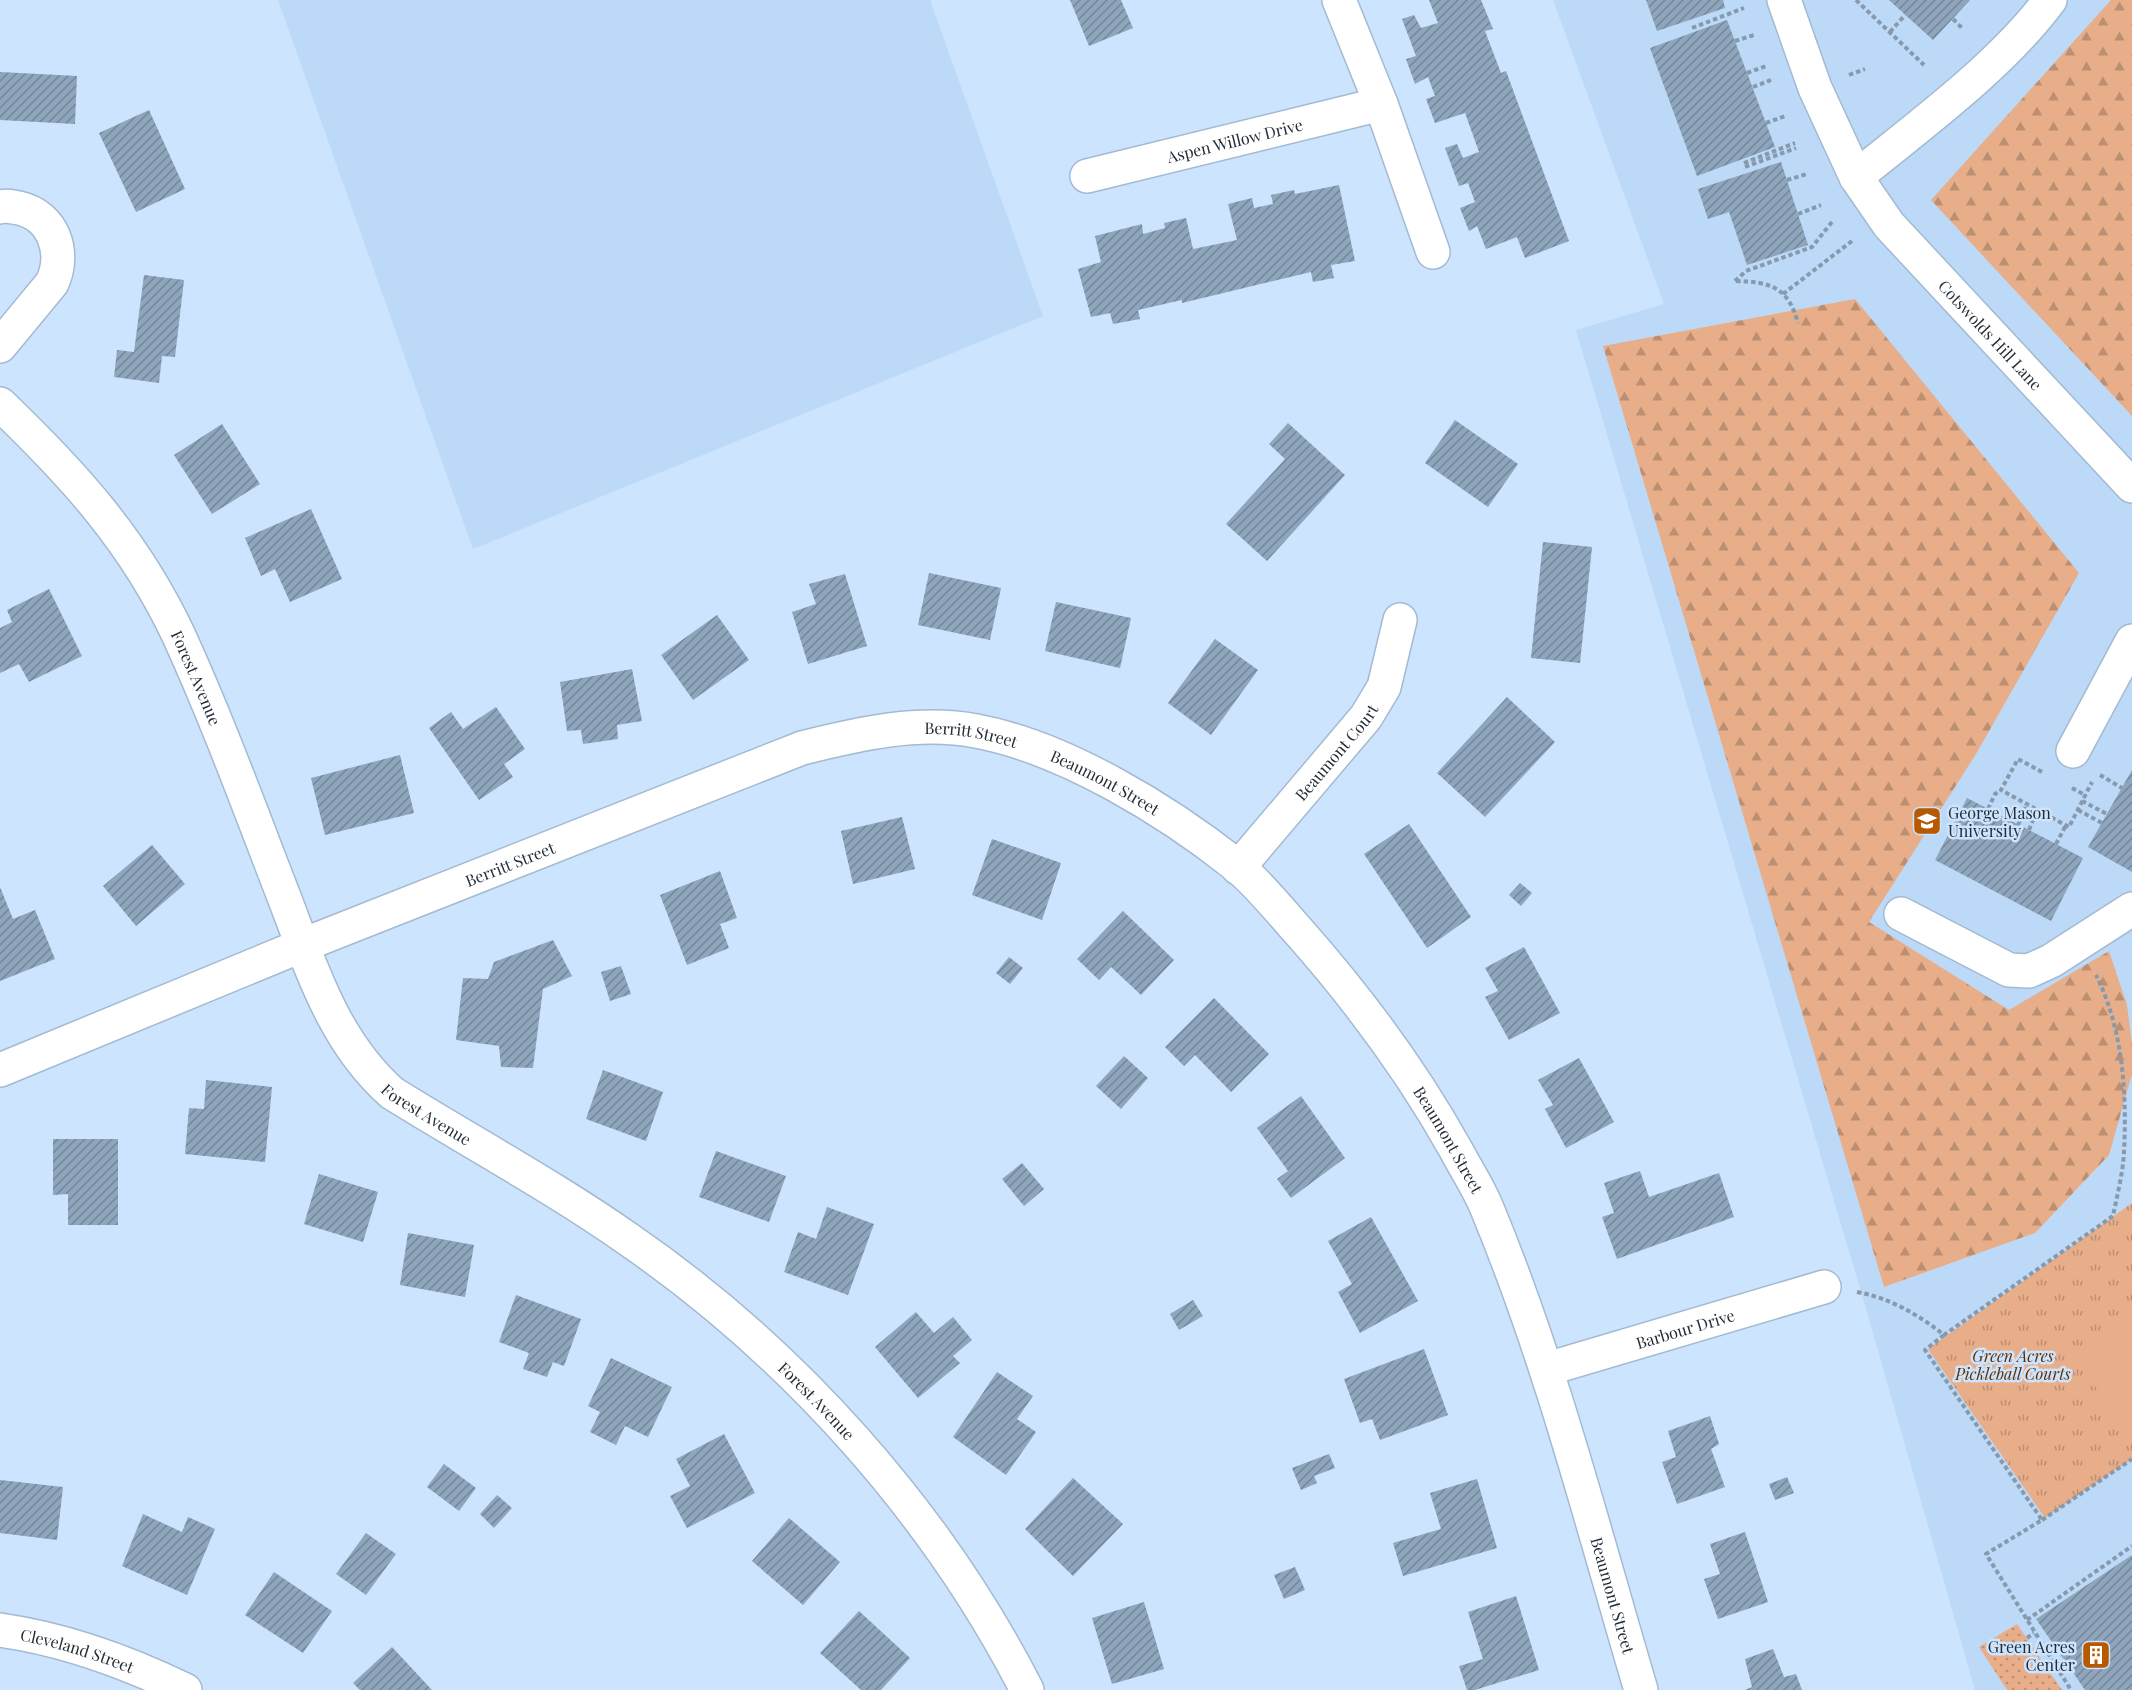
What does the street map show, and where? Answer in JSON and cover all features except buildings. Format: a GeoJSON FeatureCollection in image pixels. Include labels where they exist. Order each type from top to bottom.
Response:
{"type":"FeatureCollection","features":[{"type":"Feature","properties":{"kind":"street"},"geometry":{"type":"LineString","coordinates":[[1339,0],[1381,104],[1434,252]]}},
{"type":"Feature","properties":{"kind":"street","name":"Cotswolds Hill Lane"},"geometry":{"type":"LineString","coordinates":[[1784,0],[1815,88],[1856,177],[1889,225],[2132,486]]}},
{"type":"Feature","properties":{"kind":"street"},"geometry":{"type":"LineString","coordinates":[[1856,177],[1988,66],[2034,22],[2050,0]]}},
{"type":"Feature","properties":{"kind":"street","name":"Aspen Willow Drive"},"geometry":{"type":"LineString","coordinates":[[1087,176],[1381,104]]}},
{"type":"Feature","properties":{"kind":"street"},"geometry":{"type":"LineString","coordinates":[[0,207],[29,211],[45,222],[56,239],[59,258],[52,283],[0,346]]}},
{"type":"Feature","properties":{"kind":"street","name":"Forest Avenue"},"geometry":{"type":"LineString","coordinates":[[0,404],[91,496],[123,537],[154,588],[179,636],[219,730],[318,986],[356,1056],[368,1071],[392,1093],[628,1239],[729,1318],[808,1391],[863,1450],[915,1513],[971,1594],[1027,1690]]}},
{"type":"Feature","properties":{"kind":"street","name":"Beaumont Court"},"geometry":{"type":"LineString","coordinates":[[1238,868],[1366,717],[1384,687],[1400,620]]}},
{"type":"Feature","properties":{"kind":"street"},"geometry":{"type":"LineString","coordinates":[[2073,751],[2132,641]]}},
{"type":"Feature","properties":{"kind":"street","name":"Berritt Street"},"geometry":{"type":"LineString","coordinates":[[0,1070],[303,945],[802,748],[857,734],[917,728],[974,730],[1034,746]]}},
{"type":"Feature","properties":{"kind":"street","name":"Beaumont Street"},"geometry":{"type":"LineString","coordinates":[[1034,746],[1106,779],[1143,801],[1238,868],[1353,994],[1423,1092],[1485,1203],[1547,1370],[1641,1690]]}},
{"type":"Feature","properties":{"kind":"street"},"geometry":{"type":"LineString","coordinates":[[1901,914],[2009,970],[2029,971],[2132,909]]}},
{"type":"Feature","properties":{"kind":"street","name":"Barbour Drive"},"geometry":{"type":"LineString","coordinates":[[1547,1370],[1824,1287]]}},
{"type":"Feature","properties":{"kind":"street","name":"Cleveland Street"},"geometry":{"type":"LineString","coordinates":[[0,1630],[85,1650],[152,1674],[185,1690]]}},
{"type":"Feature","properties":{"kind":"path"},"geometry":{"type":"LineString","coordinates":[[1856,0],[1924,65]]}},
{"type":"Feature","properties":{"kind":"path"},"geometry":{"type":"LineString","coordinates":[[1692,28],[1744,8]]}},
{"type":"Feature","properties":{"kind":"path"},"geometry":{"type":"LineString","coordinates":[[1890,32],[1905,15]]}},
{"type":"Feature","properties":{"kind":"path"},"geometry":{"type":"LineString","coordinates":[[1953,19],[1963,29]]}},
{"type":"Feature","properties":{"kind":"path"},"geometry":{"type":"LineString","coordinates":[[1735,41],[1754,35]]}},
{"type":"Feature","properties":{"kind":"path"},"geometry":{"type":"LineString","coordinates":[[1747,73],[1766,66]]}},
{"type":"Feature","properties":{"kind":"path"},"geometry":{"type":"LineString","coordinates":[[1752,87],[1771,80]]}},
{"type":"Feature","properties":{"kind":"path"},"geometry":{"type":"LineString","coordinates":[[1766,123],[1785,116]]}},
{"type":"Feature","properties":{"kind":"path"},"geometry":{"type":"LineString","coordinates":[[1745,165],[1796,145]]}},
{"type":"Feature","properties":{"kind":"path"},"geometry":{"type":"LineString","coordinates":[[1787,180],[1807,174]]}},
{"type":"Feature","properties":{"kind":"path"},"geometry":{"type":"LineString","coordinates":[[1798,214],[1821,205]]}},
{"type":"Feature","properties":{"kind":"path"},"geometry":{"type":"LineString","coordinates":[[1798,323],[1794,307],[1774,286],[1735,281],[1746,270],[1812,247],[1832,222]]}},
{"type":"Feature","properties":{"kind":"path"},"geometry":{"type":"LineString","coordinates":[[1783,294],[1852,242]]}},
{"type":"Feature","properties":{"kind":"path"},"geometry":{"type":"LineString","coordinates":[[1988,809],[2018,759],[2047,774]]}},
{"type":"Feature","properties":{"kind":"path"},"geometry":{"type":"LineString","coordinates":[[2097,773],[2122,788]]}},
{"type":"Feature","properties":{"kind":"path"},"geometry":{"type":"LineString","coordinates":[[2001,790],[2069,827],[2085,795],[2066,784]]}},
{"type":"Feature","properties":{"kind":"path"},"geometry":{"type":"LineString","coordinates":[[2082,801],[2107,814]]}},
{"type":"Feature","properties":{"kind":"path"},"geometry":{"type":"LineString","coordinates":[[2018,825],[2027,804]]}},
{"type":"Feature","properties":{"kind":"path"},"geometry":{"type":"LineString","coordinates":[[2029,830],[2037,810]]}},
{"type":"Feature","properties":{"kind":"path"},"geometry":{"type":"LineString","coordinates":[[2078,810],[2102,823]]}},
{"type":"Feature","properties":{"kind":"path"},"geometry":{"type":"LineString","coordinates":[[2056,844],[2066,825]]}},
{"type":"Feature","properties":{"kind":"path"},"geometry":{"type":"LineString","coordinates":[[2043,1520],[1925,1350],[2113,1216],[2124,1154],[2124,1068],[2104,991],[2080,942]]}},
{"type":"Feature","properties":{"kind":"path"},"geometry":{"type":"LineString","coordinates":[[1824,1287],[1870,1294],[1918,1315],[1944,1335]]}},
{"type":"Feature","properties":{"kind":"path"},"geometry":{"type":"LineString","coordinates":[[2071,1690],[1986,1554],[2043,1520],[2132,1459]]}},
{"type":"Feature","properties":{"kind":"path"},"geometry":{"type":"LineString","coordinates":[[2026,1620],[2132,1546]]}},
{"type":"Feature","properties":{"kind":"path"},"geometry":{"type":"LineString","coordinates":[[2027,1638],[2034,1633]]}},
{"type":"Feature","properties":{"kind":"shaded area"},"geometry":{"type":"Polygon","coordinates":[[[278,0],[930,0],[1043,316],[473,549],[278,0]]]}},
{"type":"Feature","properties":{"kind":"shaded area","name":"George Mason University"},"geometry":{"type":"Polygon","coordinates":[[[1553,0],[2132,0],[2132,1690],[1975,1690],[1867,1312],[1576,330],[1664,304],[1553,0]]]}},
{"type":"Feature","properties":{"kind":"green space"},"geometry":{"type":"Polygon","coordinates":[[[2111,0],[2132,0],[2132,416],[1931,200],[2111,0]]]}},
{"type":"Feature","properties":{"kind":"green space"},"geometry":{"type":"Polygon","coordinates":[[[1855,299],[2079,573],[1976,754],[1869,922],[2009,1010],[2109,951],[2127,1005],[2132,1043],[2132,1074],[2109,1155],[2035,1233],[1884,1287],[1603,346],[1855,299]]]}},
{"type":"Feature","properties":{"kind":"green space","name":"Green Acres Pickleball Courts"},"geometry":{"type":"Polygon","coordinates":[[[2132,1203],[2132,1312],[2073,1353],[2132,1439],[2132,1459],[2045,1518],[1928,1349],[2132,1203]]]}},
{"type":"Feature","properties":{"kind":"green space"},"geometry":{"type":"Polygon","coordinates":[[[2132,1312],[2132,1439],[2072,1353],[2132,1312]]]}},
{"type":"Feature","properties":{"kind":"green space"},"geometry":{"type":"Polygon","coordinates":[[[2017,1624],[2062,1690],[2007,1690],[1979,1647],[2017,1624]]]}},
{"type":"Feature","properties":{"kind":"place","name":"George Mason University"},"geometry":{"type":"Point","coordinates":[1927,821]}},
{"type":"Feature","properties":{"kind":"place","name":"Green Acres Center"},"geometry":{"type":"Point","coordinates":[2096,1655]}}]}
